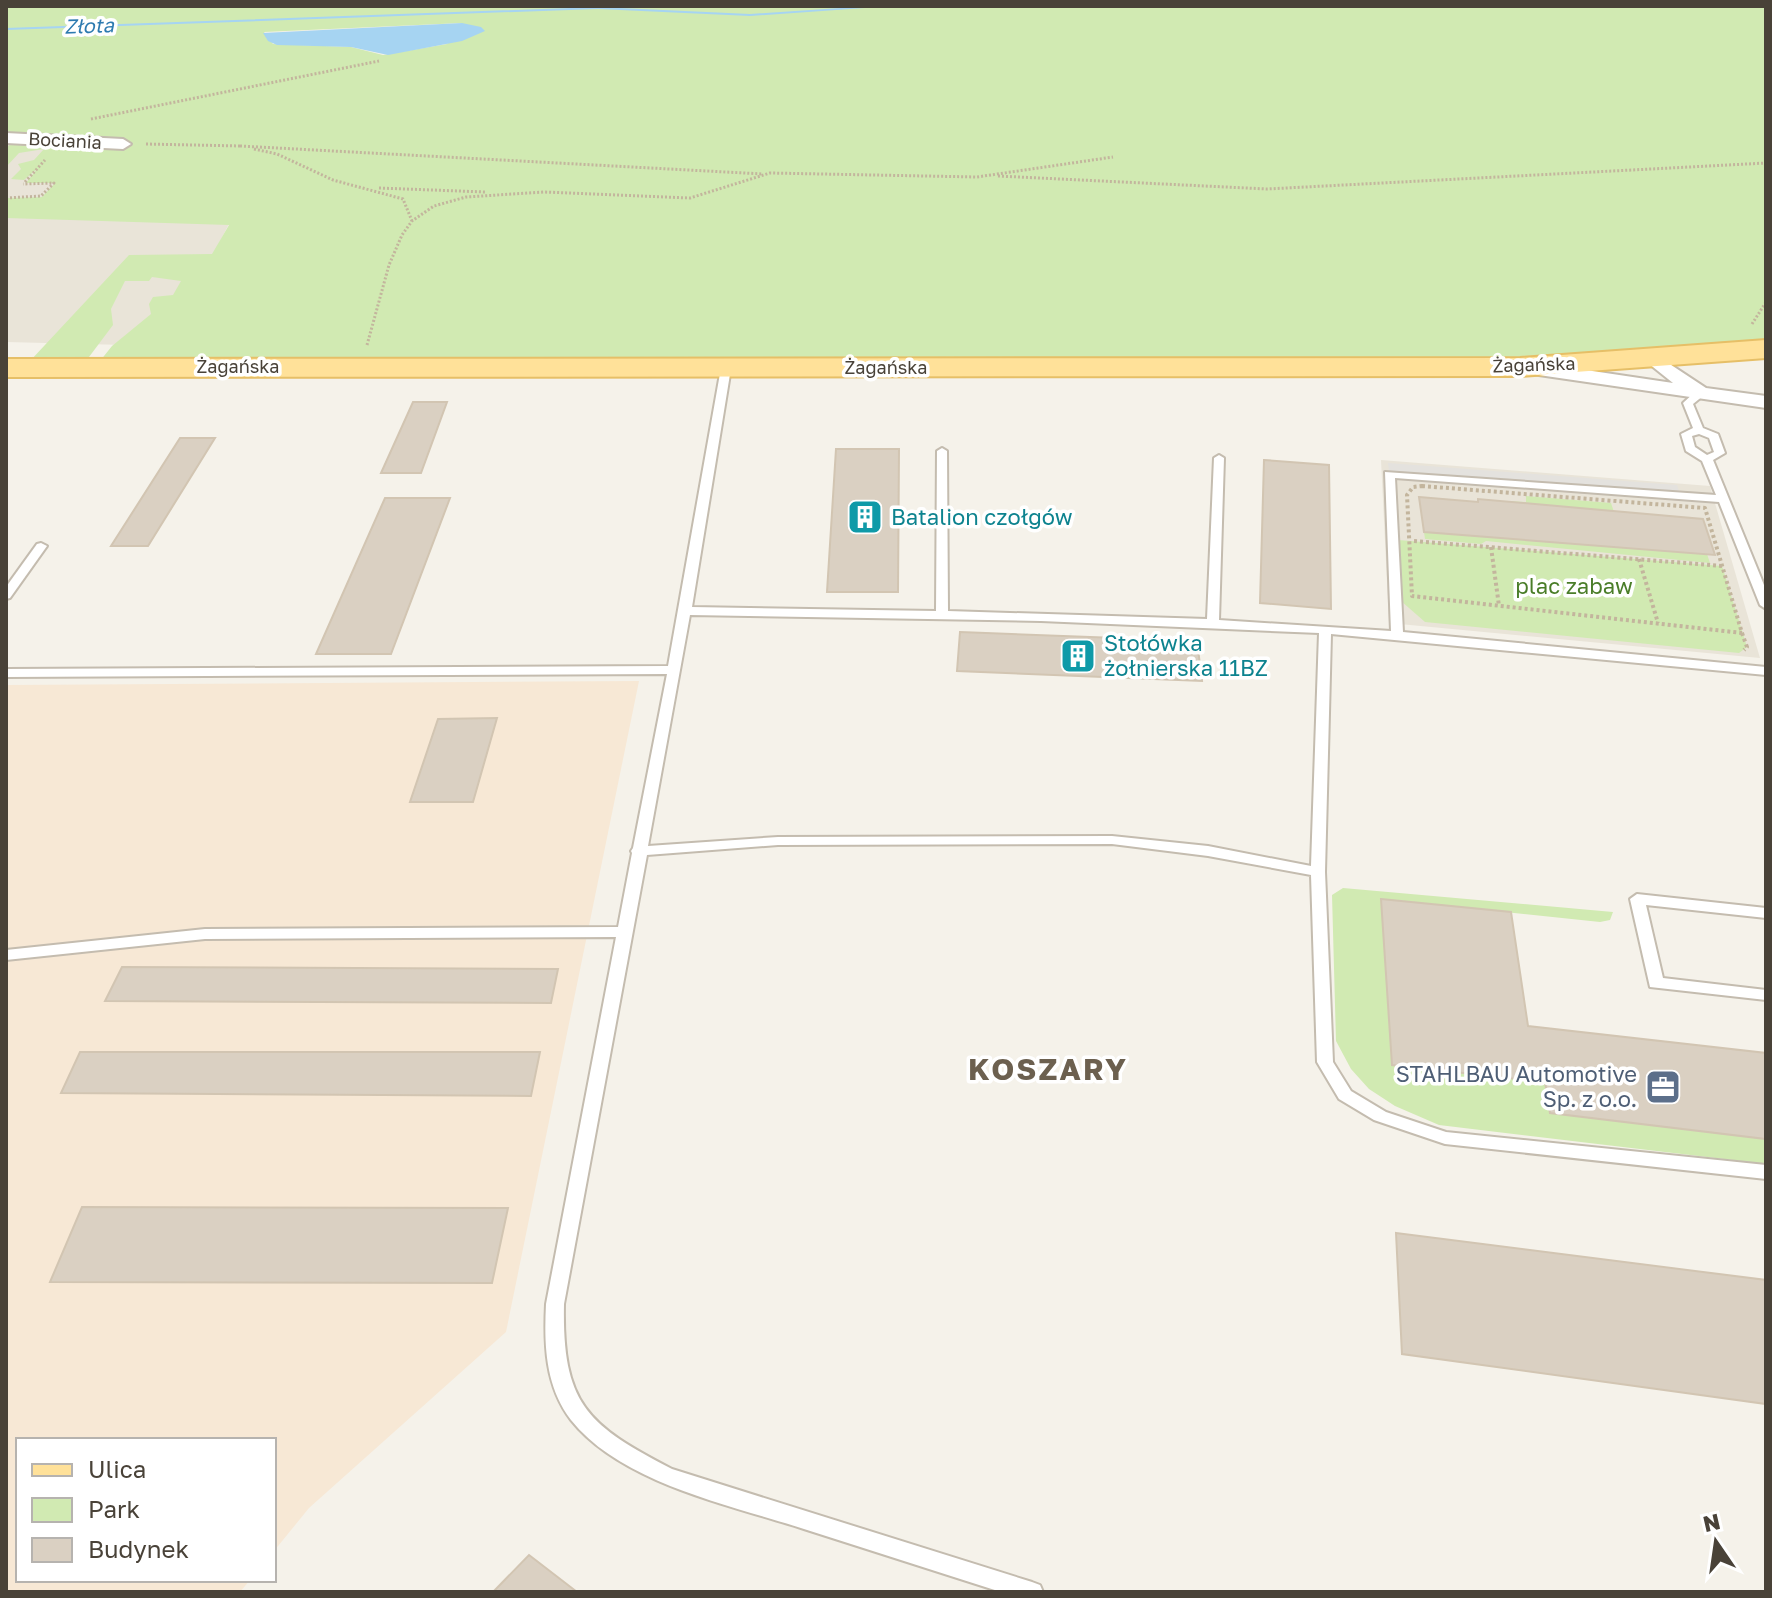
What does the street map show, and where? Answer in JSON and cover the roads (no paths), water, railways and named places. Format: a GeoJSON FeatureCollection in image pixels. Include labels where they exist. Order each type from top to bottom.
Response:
{"type":"FeatureCollection","features":[{"type":"Feature","properties":{"kind":"main road","name":"Żagańska"},"geometry":{"type":"LineString","coordinates":[[6,368],[1520,367],[1766,349]]}},
{"type":"Feature","properties":{"kind":"street","name":"Bociania"},"geometry":{"type":"LineString","coordinates":[[6,138],[123,144]]}},
{"type":"Feature","properties":{"kind":"street"},"geometry":{"type":"LineString","coordinates":[[1653,359],[1700,393]]}},
{"type":"Feature","properties":{"kind":"street"},"geometry":{"type":"LineString","coordinates":[[1520,367],[1766,402]]}},
{"type":"Feature","properties":{"kind":"lane"},"geometry":{"type":"LineString","coordinates":[[726,368],[685,611],[671,670],[555,1304],[554,1360],[573,1408],[595,1436],[667,1476],[1032,1592]]}},
{"type":"Feature","properties":{"kind":"lane"},"geometry":{"type":"LineString","coordinates":[[1699,430],[1688,403],[1700,393]]}},
{"type":"Feature","properties":{"kind":"lane"},"geometry":{"type":"LineString","coordinates":[[1707,459],[1720,453],[1714,436],[1699,430],[1686,434],[1690,449],[1707,459],[1766,605]]}},
{"type":"Feature","properties":{"kind":"lane"},"geometry":{"type":"LineString","coordinates":[[942,451],[942,615]]}},
{"type":"Feature","properties":{"kind":"lane"},"geometry":{"type":"LineString","coordinates":[[1213,625],[1219,458]]}},
{"type":"Feature","properties":{"kind":"lane"},"geometry":{"type":"LineString","coordinates":[[1397,635],[1389,474],[1722,499]]}},
{"type":"Feature","properties":{"kind":"lane"},"geometry":{"type":"LineString","coordinates":[[6,595],[41,546]]}},
{"type":"Feature","properties":{"kind":"lane"},"geometry":{"type":"LineString","coordinates":[[685,611],[942,615],[1325,629],[1766,671]]}},
{"type":"Feature","properties":{"kind":"lane"},"geometry":{"type":"LineString","coordinates":[[1325,629],[1318,872],[1325,1062],[1345,1095],[1380,1116],[1445,1138],[1766,1172]]}},
{"type":"Feature","properties":{"kind":"lane"},"geometry":{"type":"LineString","coordinates":[[6,673],[671,670]]}},
{"type":"Feature","properties":{"kind":"lane"},"geometry":{"type":"LineString","coordinates":[[638,851],[778,841],[1112,840],[1208,851],[1318,872]]}},
{"type":"Feature","properties":{"kind":"lane"},"geometry":{"type":"LineString","coordinates":[[1766,913],[1637,899],[1656,983],[1766,995]]}},
{"type":"Feature","properties":{"kind":"lane"},"geometry":{"type":"LineString","coordinates":[[6,955],[205,934],[623,932]]}},
{"type":"Feature","properties":{"kind":"water"},"geometry":{"type":"Polygon","coordinates":[[[462,23],[481,27],[485,31],[462,41],[388,55],[351,47],[277,45],[268,41],[263,33],[462,23]]]}},
{"type":"Feature","properties":{"kind":"waterway","name":"Złota"},"geometry":{"type":"LineString","coordinates":[[6,29],[598,8],[750,15],[891,6]]}},
{"type":"Feature","properties":{"kind":"place","name":"Batalion czołgów"},"geometry":{"type":"Point","coordinates":[865,517]}},
{"type":"Feature","properties":{"kind":"place","name":"Stołówka żołnierska 11BZ"},"geometry":{"type":"Point","coordinates":[1078,656]}},
{"type":"Feature","properties":{"kind":"place","name":"STAHLBAU Automotive Sp. z o.o."},"geometry":{"type":"Point","coordinates":[1663,1087]}},
{"type":"Feature","properties":{"kind":"district","name":"KOSZARY"},"geometry":{"type":"Point","coordinates":[1048,1070]}},
{"type":"Feature","properties":{"kind":"park label","name":"plac zabaw"},"geometry":{"type":"Point","coordinates":[1574,586]}}]}
